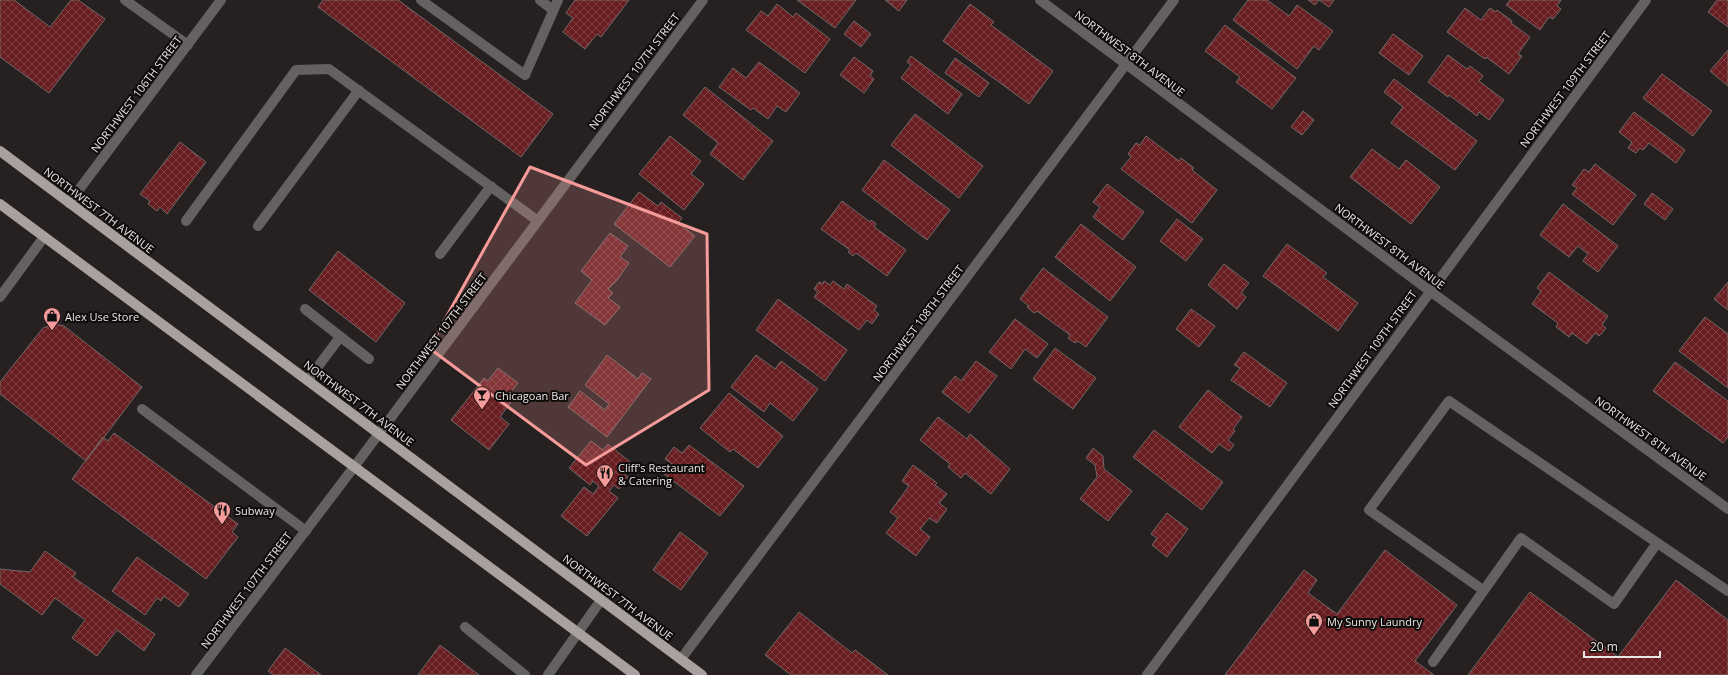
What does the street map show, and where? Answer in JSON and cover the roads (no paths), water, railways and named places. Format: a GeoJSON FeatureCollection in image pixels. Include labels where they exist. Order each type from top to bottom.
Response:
{"type":"FeatureCollection","features":[{"type":"Feature","properties":{"kind":"main road","name":"NORTHWEST 7TH AVENUE"},"geometry":{"type":"LineString","coordinates":[[0,151],[702,675]]}},
{"type":"Feature","properties":{"kind":"main road"},"geometry":{"type":"LineString","coordinates":[[0,204],[635,675]]}},
{"type":"Feature","properties":{"kind":"street"},"geometry":{"type":"LineString","coordinates":[[126,0],[188,45]]}},
{"type":"Feature","properties":{"kind":"street","name":"NORTHWEST 106TH STREET"},"geometry":{"type":"LineString","coordinates":[[69,203],[221,0]]}},
{"type":"Feature","properties":{"kind":"street"},"geometry":{"type":"LineString","coordinates":[[421,0],[525,75],[558,0]]}},
{"type":"Feature","properties":{"kind":"street"},"geometry":{"type":"LineString","coordinates":[[540,0],[554,10]]}},
{"type":"Feature","properties":{"kind":"street","name":"NORTHWEST 107TH STREET"},"geometry":{"type":"LineString","coordinates":[[196,675],[306,532],[703,0]]}},
{"type":"Feature","properties":{"kind":"street","name":"NORTHWEST 8TH AVENUE"},"geometry":{"type":"LineString","coordinates":[[1040,0],[1430,291],[1728,509]]}},
{"type":"Feature","properties":{"kind":"street","name":"NORTHWEST 108TH STREET"},"geometry":{"type":"LineString","coordinates":[[681,659],[1174,0]]}},
{"type":"Feature","properties":{"kind":"street","name":"NORTHWEST 109TH STREET"},"geometry":{"type":"LineString","coordinates":[[1147,675],[1646,0]]}},
{"type":"Feature","properties":{"kind":"street"},"geometry":{"type":"LineString","coordinates":[[186,221],[296,70],[329,69],[538,221]]}},
{"type":"Feature","properties":{"kind":"street"},"geometry":{"type":"LineString","coordinates":[[258,226],[359,90]]}},
{"type":"Feature","properties":{"kind":"street"},"geometry":{"type":"LineString","coordinates":[[440,254],[491,186]]}},
{"type":"Feature","properties":{"kind":"street"},"geometry":{"type":"LineString","coordinates":[[0,297],[44,237]]}},
{"type":"Feature","properties":{"kind":"street"},"geometry":{"type":"LineString","coordinates":[[305,309],[369,359]]}},
{"type":"Feature","properties":{"kind":"street"},"geometry":{"type":"LineString","coordinates":[[308,380],[340,337]]}},
{"type":"Feature","properties":{"kind":"street"},"geometry":{"type":"LineString","coordinates":[[1483,590],[1369,510],[1449,401],[1728,591]]}},
{"type":"Feature","properties":{"kind":"street"},"geometry":{"type":"LineString","coordinates":[[142,409],[306,532]]}},
{"type":"Feature","properties":{"kind":"street"},"geometry":{"type":"LineString","coordinates":[[1433,662],[1483,590],[1522,538],[1614,604],[1657,543]]}},
{"type":"Feature","properties":{"kind":"street"},"geometry":{"type":"LineString","coordinates":[[548,675],[601,600]]}},
{"type":"Feature","properties":{"kind":"street"},"geometry":{"type":"LineString","coordinates":[[465,627],[525,675]]}},
{"type":"Feature","properties":{"kind":"place","name":"Alex Use Store"},"geometry":{"type":"Point","coordinates":[52,331]}},
{"type":"Feature","properties":{"kind":"place","name":"Chicagoan Bar"},"geometry":{"type":"Point","coordinates":[482,410]}},
{"type":"Feature","properties":{"kind":"place","name":"Cliff's Restaurant & Catering"},"geometry":{"type":"Point","coordinates":[605,488]}},
{"type":"Feature","properties":{"kind":"place","name":"Subway"},"geometry":{"type":"Point","coordinates":[222,525]}},
{"type":"Feature","properties":{"kind":"place","name":"My Sunny Laundry"},"geometry":{"type":"Point","coordinates":[1314,636]}}]}
